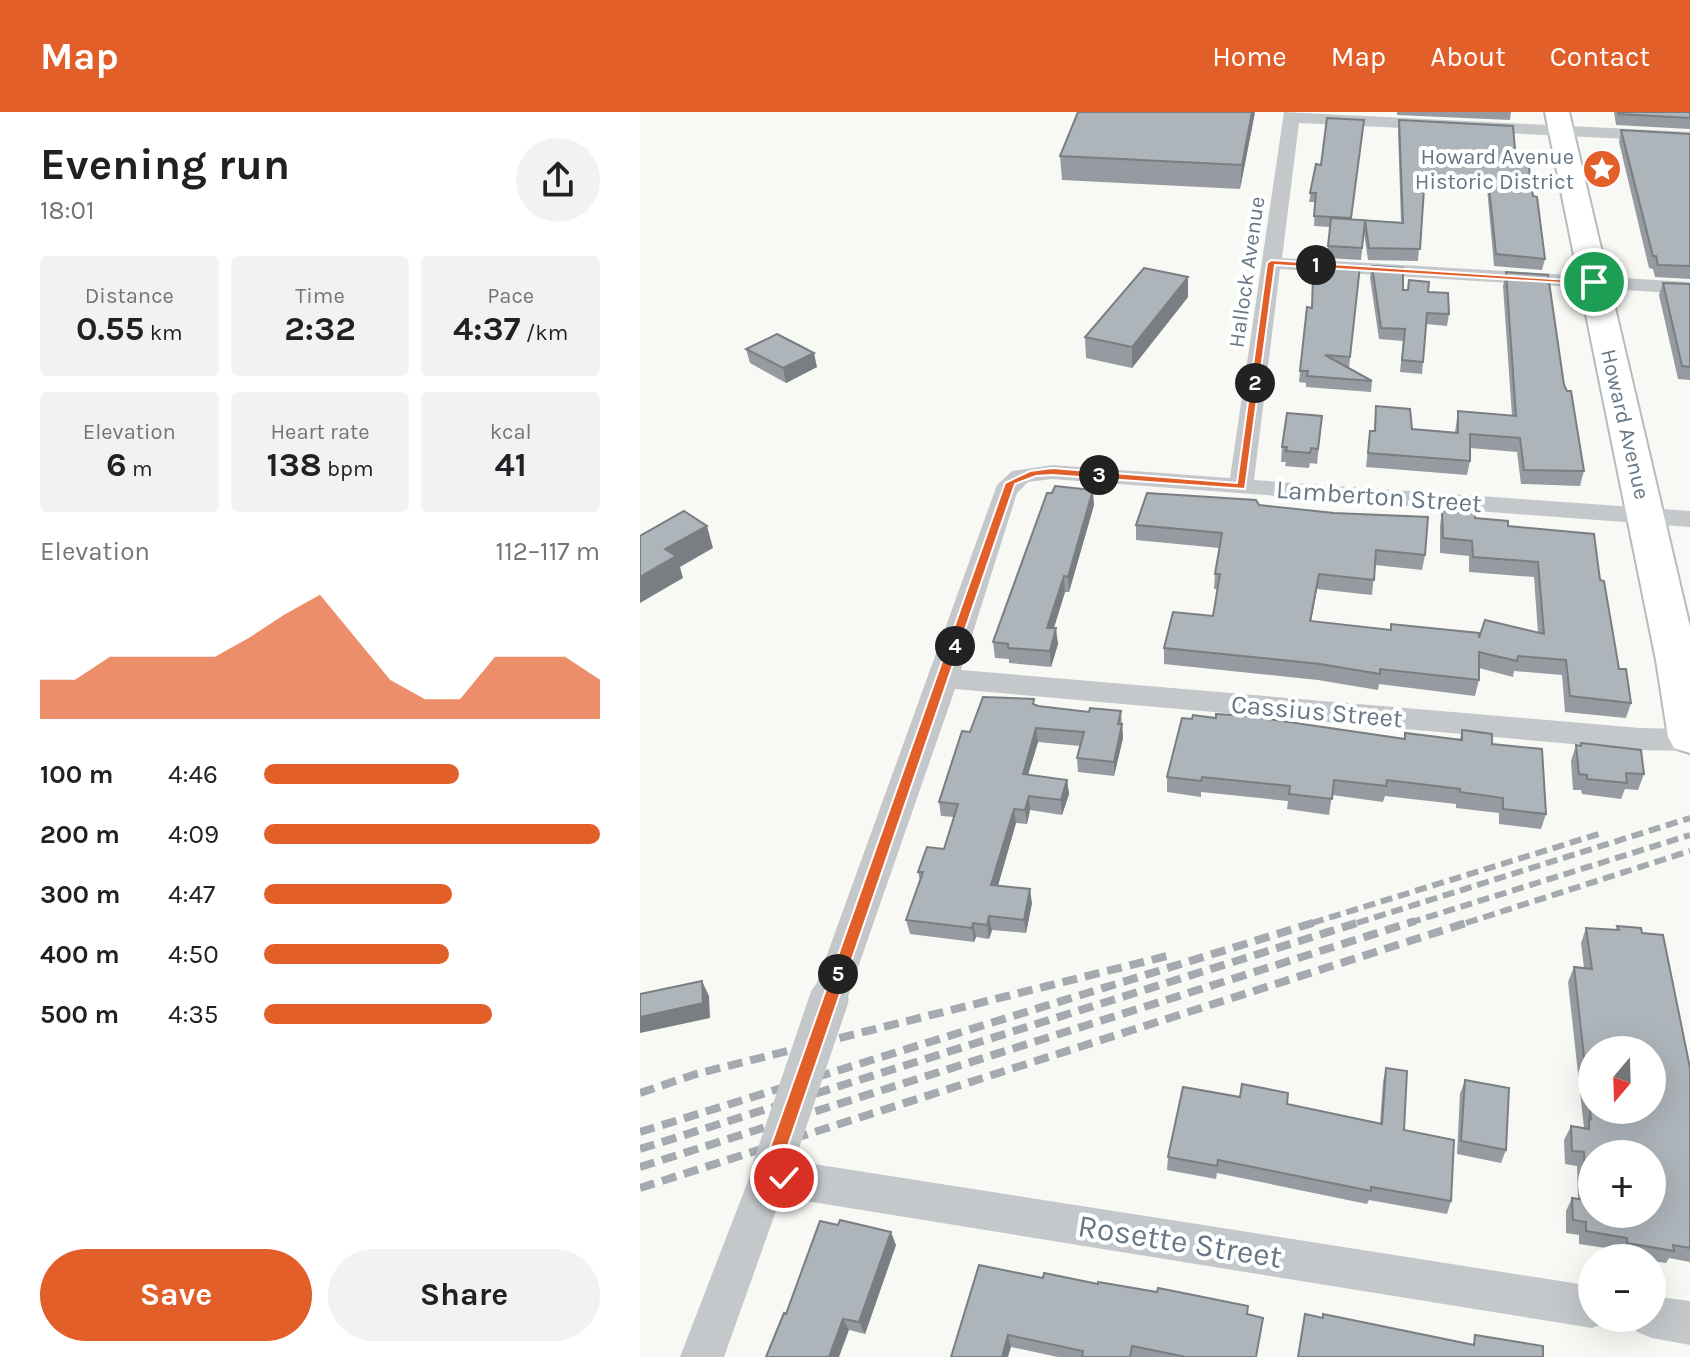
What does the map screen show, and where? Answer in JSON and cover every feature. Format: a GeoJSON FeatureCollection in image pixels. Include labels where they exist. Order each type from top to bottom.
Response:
{"type":"FeatureCollection","features":[{"type":"Feature","properties":{"kind":"main road","name":"Howard Avenue"},"geometry":{"type":"LineString","coordinates":[[1559,122],[1680,674],[1690,739]]}},
{"type":"Feature","properties":{"kind":"street"},"geometry":{"type":"LineString","coordinates":[[1292,115],[1559,122],[1690,137]]}},
{"type":"Feature","properties":{"kind":"street","name":"Hallock Avenue"},"geometry":{"type":"LineString","coordinates":[[1241,486],[1292,115]]}},
{"type":"Feature","properties":{"kind":"street"},"geometry":{"type":"LineString","coordinates":[[1271,263],[1690,288]]}},
{"type":"Feature","properties":{"kind":"street","name":"Lamberton Street"},"geometry":{"type":"LineString","coordinates":[[944,678],[1006,490],[1021,476],[1052,472],[1690,519]]}},
{"type":"Feature","properties":{"kind":"street"},"geometry":{"type":"LineString","coordinates":[[702,1357],[773,1179],[829,999],[944,678]]}},
{"type":"Feature","properties":{"kind":"street","name":"Cassius Street"},"geometry":{"type":"LineString","coordinates":[[944,678],[1640,739],[1690,739]]}},
{"type":"Feature","properties":{"kind":"street","name":"Rosette Street"},"geometry":{"type":"LineString","coordinates":[[773,1179],[1578,1305]]}},
{"type":"Feature","properties":{"kind":"street"},"geometry":{"type":"LineString","coordinates":[[1666,1319],[1690,1323]]}},
{"type":"Feature","properties":{"kind":"building"},"geometry":{"type":"Polygon","coordinates":[[[1078,112],[1252,112],[1242,165],[1060,156],[1078,112]]]}},
{"type":"Feature","properties":{"kind":"building"},"geometry":{"type":"Polygon","coordinates":[[[1690,112],[1690,118],[1619,114],[1690,112]]]}},
{"type":"Feature","properties":{"kind":"building"},"geometry":{"type":"Polygon","coordinates":[[[1327,118],[1364,120],[1351,218],[1314,216],[1316,193],[1310,193],[1316,164],[1321,165],[1327,118]]]}},
{"type":"Feature","properties":{"kind":"building"},"geometry":{"type":"Polygon","coordinates":[[[1399,120],[1513,126],[1516,160],[1528,161],[1533,196],[1537,197],[1545,259],[1496,254],[1488,177],[1425,174],[1420,249],[1369,248],[1365,221],[1362,248],[1328,246],[1331,218],[1403,223],[1399,120]]]}},
{"type":"Feature","properties":{"kind":"building"},"geometry":{"type":"Polygon","coordinates":[[[1621,130],[1690,134],[1690,266],[1658,265],[1656,256],[1653,256],[1621,130]]]}},
{"type":"Feature","properties":{"kind":"building"},"geometry":{"type":"Polygon","coordinates":[[[1326,264],[1360,266],[1350,357],[1325,355],[1372,381],[1307,376],[1308,371],[1300,371],[1307,307],[1312,308],[1313,275],[1325,276],[1326,264]]]}},
{"type":"Feature","properties":{"kind":"building"},"geometry":{"type":"Polygon","coordinates":[[[1372,266],[1403,268],[1403,290],[1408,290],[1409,280],[1429,282],[1428,292],[1448,293],[1449,314],[1427,313],[1423,362],[1402,360],[1405,329],[1381,328],[1372,266]]]}},
{"type":"Feature","properties":{"kind":"building"},"geometry":{"type":"Polygon","coordinates":[[[1144,268],[1188,277],[1132,347],[1085,337],[1144,268]]]}},
{"type":"Feature","properties":{"kind":"building"},"geometry":{"type":"Polygon","coordinates":[[[1506,272],[1548,275],[1564,385],[1567,391],[1571,391],[1584,471],[1524,470],[1520,438],[1470,434],[1470,461],[1368,453],[1370,431],[1375,431],[1376,406],[1410,409],[1412,429],[1458,433],[1458,411],[1516,416],[1506,272]]]}},
{"type":"Feature","properties":{"kind":"building"},"geometry":{"type":"Polygon","coordinates":[[[1663,283],[1690,284],[1690,367],[1682,366],[1663,283]]]}},
{"type":"Feature","properties":{"kind":"building"},"geometry":{"type":"Polygon","coordinates":[[[777,334],[814,353],[783,368],[746,349],[777,334]]]}},
{"type":"Feature","properties":{"kind":"building"},"geometry":{"type":"Polygon","coordinates":[[[1287,413],[1322,416],[1318,449],[1311,448],[1310,453],[1286,451],[1287,447],[1282,447],[1287,413]]]}},
{"type":"Feature","properties":{"kind":"building"},"geometry":{"type":"Polygon","coordinates":[[[1055,486],[1093,490],[1068,577],[1064,576],[1047,628],[1056,628],[1050,651],[1008,648],[1008,644],[993,642],[1047,493],[1052,493],[1055,486]]]}},
{"type":"Feature","properties":{"kind":"building"},"geometry":{"type":"Polygon","coordinates":[[[1147,493],[1256,500],[1259,505],[1334,513],[1428,517],[1425,555],[1376,550],[1374,580],[1319,574],[1310,621],[1391,630],[1391,624],[1479,633],[1479,638],[1485,620],[1544,634],[1538,562],[1473,557],[1472,541],[1443,538],[1442,511],[1475,513],[1475,518],[1508,521],[1508,526],[1594,534],[1600,580],[1604,581],[1619,669],[1626,669],[1631,703],[1570,696],[1566,660],[1518,656],[1517,661],[1479,652],[1479,680],[1380,669],[1380,674],[1320,664],[1164,648],[1173,612],[1213,616],[1220,574],[1215,574],[1222,533],[1136,525],[1147,493]]]}},
{"type":"Feature","properties":{"kind":"building"},"geometry":{"type":"Polygon","coordinates":[[[684,511],[707,526],[665,549],[676,556],[640,577],[640,536],[684,511]]]}},
{"type":"Feature","properties":{"kind":"building"},"geometry":{"type":"Polygon","coordinates":[[[983,697],[1034,699],[1033,704],[1038,706],[1089,712],[1090,708],[1121,711],[1118,724],[1122,724],[1114,762],[1077,758],[1084,732],[1036,728],[1023,774],[1067,780],[1061,800],[1029,796],[1025,810],[1014,809],[991,885],[1030,889],[1024,920],[989,916],[987,925],[973,923],[972,928],[906,920],[923,872],[918,872],[927,847],[944,849],[958,804],[939,802],[962,731],[970,732],[983,697]]]}},
{"type":"Feature","properties":{"kind":"building"},"geometry":{"type":"Polygon","coordinates":[[[1216,714],[1405,739],[1405,733],[1462,740],[1462,730],[1492,734],[1492,744],[1542,749],[1546,814],[1503,809],[1503,798],[1387,780],[1386,786],[1334,780],[1332,799],[1289,794],[1290,786],[1202,777],[1201,781],[1167,777],[1182,718],[1192,719],[1193,715],[1216,718],[1216,714]]]}},
{"type":"Feature","properties":{"kind":"building"},"geometry":{"type":"Polygon","coordinates":[[[1581,743],[1641,750],[1644,774],[1626,773],[1627,783],[1587,779],[1587,775],[1579,774],[1576,745],[1581,746],[1581,743]]]}},
{"type":"Feature","properties":{"kind":"building"},"geometry":{"type":"Polygon","coordinates":[[[1586,928],[1641,928],[1642,933],[1663,935],[1690,1068],[1690,1248],[1673,1245],[1674,1251],[1666,1250],[1666,1244],[1633,1244],[1627,1243],[1627,1238],[1586,1231],[1586,1228],[1666,1228],[1666,1140],[1578,1140],[1578,1152],[1572,1151],[1571,1126],[1589,1129],[1589,1124],[1666,1124],[1666,1036],[1582,1036],[1574,967],[1592,969],[1586,928]]]}},
{"type":"Feature","properties":{"kind":"building"},"geometry":{"type":"Polygon","coordinates":[[[702,981],[703,1003],[640,1017],[640,994],[702,981]]]}},
{"type":"Feature","properties":{"kind":"building"},"geometry":{"type":"Polygon","coordinates":[[[1386,1068],[1407,1071],[1404,1130],[1454,1140],[1451,1201],[1371,1187],[1371,1191],[1218,1160],[1217,1166],[1168,1157],[1183,1087],[1240,1097],[1242,1084],[1288,1093],[1287,1104],[1382,1124],[1386,1068]]]}},
{"type":"Feature","properties":{"kind":"building"},"geometry":{"type":"Polygon","coordinates":[[[1465,1080],[1509,1088],[1506,1150],[1461,1141],[1465,1080]]]}},
{"type":"Feature","properties":{"kind":"building"},"geometry":{"type":"Polygon","coordinates":[[[1572,1198],[1578,1199],[1578,1221],[1573,1220],[1572,1198]]]}},
{"type":"Feature","properties":{"kind":"building"},"geometry":{"type":"Polygon","coordinates":[[[840,1220],[891,1232],[859,1322],[843,1319],[829,1357],[766,1357],[786,1314],[820,1221],[838,1225],[840,1220]]]}},
{"type":"Feature","properties":{"kind":"building"},"geometry":{"type":"Polygon","coordinates":[[[979,1265],[1043,1278],[1044,1273],[1157,1292],[1158,1288],[1248,1306],[1247,1314],[1263,1318],[1256,1357],[1186,1357],[1132,1346],[1130,1357],[1082,1357],[1083,1351],[1008,1335],[1002,1357],[951,1357],[979,1265]]]}},
{"type":"Feature","properties":{"kind":"building"},"geometry":{"type":"Polygon","coordinates":[[[1305,1314],[1323,1318],[1323,1314],[1474,1345],[1475,1335],[1543,1346],[1543,1357],[1298,1357],[1305,1314]]]}},
{"type":"Feature","properties":{"kind":"railway"},"geometry":{"type":"LineString","coordinates":[[1357,923],[1690,818]]}},
{"type":"Feature","properties":{"kind":"railway"},"geometry":{"type":"LineString","coordinates":[[1312,923],[1602,833]]}},
{"type":"Feature","properties":{"kind":"railway"},"geometry":{"type":"LineString","coordinates":[[1409,923],[1690,835]]}},
{"type":"Feature","properties":{"kind":"railway"},"geometry":{"type":"LineString","coordinates":[[1466,923],[1690,851]]}},
{"type":"Feature","properties":{"kind":"railway"},"geometry":{"type":"LineString","coordinates":[[640,1132],[1319,921]]}},
{"type":"Feature","properties":{"kind":"railway"},"geometry":{"type":"LineString","coordinates":[[640,1149],[1363,921]]}},
{"type":"Feature","properties":{"kind":"railway"},"geometry":{"type":"LineString","coordinates":[[640,1167],[1415,921]]}},
{"type":"Feature","properties":{"kind":"railway"},"geometry":{"type":"LineString","coordinates":[[640,1188],[1472,921]]}},
{"type":"Feature","properties":{"kind":"railway"},"geometry":{"type":"LineString","coordinates":[[640,1093],[696,1074],[1171,955]]}},
{"type":"Feature","properties":{"kind":"place","name":"Howard Avenue Historic District"},"geometry":{"type":"Point","coordinates":[1602,169]}},
{"type":"Feature","properties":{"kind":"route"},"geometry":{"type":"LineString","coordinates":[[784,1178],[769,1176],[944,678],[1006,490],[1011,483],[1021,476],[1052,472],[1241,486],[1271,263],[1594,282]]}}]}
